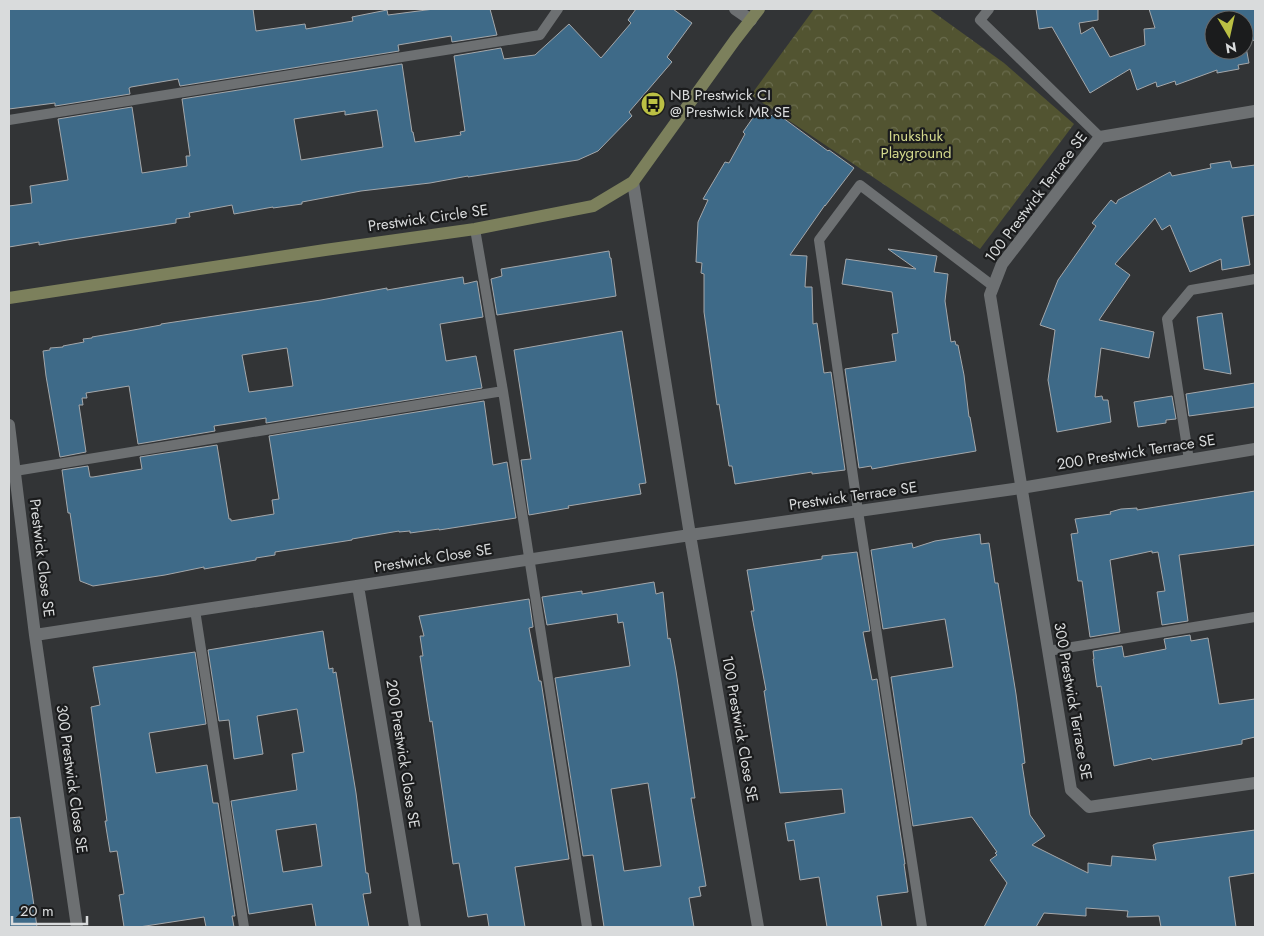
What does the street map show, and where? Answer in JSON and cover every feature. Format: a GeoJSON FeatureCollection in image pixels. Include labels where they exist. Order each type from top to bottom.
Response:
{"type":"FeatureCollection","features":[{"type":"Feature","properties":{"kind":"street"},"geometry":{"type":"LineString","coordinates":[[735,9],[751,20]]}},
{"type":"Feature","properties":{"kind":"street","name":"Prestwick Circle SE"},"geometry":{"type":"LineString","coordinates":[[9,298],[475,229],[592,206],[633,182],[759,9]]}},
{"type":"Feature","properties":{"kind":"street","name":"100 Prestwick Terrace SE"},"geometry":{"type":"LineString","coordinates":[[1021,488],[990,294],[1002,264],[1100,137],[1255,112]]}},
{"type":"Feature","properties":{"kind":"street"},"geometry":{"type":"LineString","coordinates":[[633,182],[690,535]]}},
{"type":"Feature","properties":{"kind":"street","name":"Prestwick Close SE"},"geometry":{"type":"LineString","coordinates":[[9,425],[12,471],[35,635],[690,535]]}},
{"type":"Feature","properties":{"kind":"street","name":"200 Prestwick Terrace SE"},"geometry":{"type":"LineString","coordinates":[[1021,488],[1255,449]]}},
{"type":"Feature","properties":{"kind":"street","name":"Prestwick Terrace SE"},"geometry":{"type":"LineString","coordinates":[[690,535],[1021,488]]}},
{"type":"Feature","properties":{"kind":"street","name":"300 Prestwick Terrace SE"},"geometry":{"type":"LineString","coordinates":[[1021,488],[1071,790],[1089,806],[1255,783]]}},
{"type":"Feature","properties":{"kind":"street","name":"100 Prestwick Close SE"},"geometry":{"type":"LineString","coordinates":[[690,535],[758,927]]}},
{"type":"Feature","properties":{"kind":"street","name":"200 Prestwick Close SE"},"geometry":{"type":"LineString","coordinates":[[358,586],[415,927]]}},
{"type":"Feature","properties":{"kind":"street","name":"300 Prestwick Close SE"},"geometry":{"type":"LineString","coordinates":[[35,635],[77,927]]}},
{"type":"Feature","properties":{"kind":"lane"},"geometry":{"type":"LineString","coordinates":[[9,120],[540,35],[558,9]]}},
{"type":"Feature","properties":{"kind":"lane"},"geometry":{"type":"LineString","coordinates":[[989,9],[980,20],[1100,137]]}},
{"type":"Feature","properties":{"kind":"lane"},"geometry":{"type":"LineString","coordinates":[[922,927],[858,511],[820,240],[860,184],[993,286]]}},
{"type":"Feature","properties":{"kind":"lane"},"geometry":{"type":"LineString","coordinates":[[475,229],[587,927]]}},
{"type":"Feature","properties":{"kind":"lane"},"geometry":{"type":"LineString","coordinates":[[1189,460],[1167,319],[1191,290],[1255,280]]}},
{"type":"Feature","properties":{"kind":"lane"},"geometry":{"type":"LineString","coordinates":[[12,471],[502,390]]}},
{"type":"Feature","properties":{"kind":"lane"},"geometry":{"type":"LineString","coordinates":[[195,610],[244,927]]}},
{"type":"Feature","properties":{"kind":"lane"},"geometry":{"type":"LineString","coordinates":[[1048,651],[1255,617]]}},
{"type":"Feature","properties":{"kind":"green space","name":"Inukshuk Playground"},"geometry":{"type":"Polygon","coordinates":[[[814,9],[929,9],[1004,63],[1074,124],[980,249],[751,95],[814,9]]]}},
{"type":"Feature","properties":{"kind":"building"},"geometry":{"type":"Polygon","coordinates":[[[9,9],[253,9],[256,31],[305,24],[306,29],[353,21],[352,17],[387,10],[388,15],[434,9],[490,9],[497,35],[452,42],[451,36],[398,45],[399,51],[180,86],[178,79],[131,87],[129,88],[130,94],[55,106],[55,103],[9,109],[9,9]]]}},
{"type":"Feature","properties":{"kind":"building"},"geometry":{"type":"Polygon","coordinates":[[[636,9],[673,9],[692,23],[667,57],[672,62],[629,112],[632,116],[598,151],[578,160],[430,183],[361,191],[302,202],[302,204],[234,214],[232,205],[189,213],[190,217],[176,219],[176,223],[39,245],[39,242],[9,247],[9,206],[32,203],[30,186],[68,180],[58,119],[132,107],[142,173],[187,166],[186,156],[190,156],[182,99],[402,64],[415,142],[461,135],[460,132],[465,131],[454,56],[501,48],[504,59],[535,55],[569,24],[601,58],[631,23],[628,20],[636,9]],[[377,110],[345,115],[345,111],[294,119],[301,160],[383,147],[377,110]]]}},
{"type":"Feature","properties":{"kind":"building"},"geometry":{"type":"Polygon","coordinates":[[[1036,9],[1098,9],[1098,20],[1079,23],[1081,34],[1093,27],[1110,57],[1145,45],[1144,29],[1155,28],[1149,9],[1255,9],[1254,40],[1254,10],[1204,10],[1204,60],[1248,60],[1249,63],[1238,65],[1239,69],[1217,73],[1217,70],[1176,85],[1175,81],[1157,87],[1156,82],[1137,90],[1130,69],[1090,93],[1052,27],[1039,29],[1036,9]]]}},
{"type":"Feature","properties":{"kind":"building"},"geometry":{"type":"Polygon","coordinates":[[[759,109],[770,117],[775,112],[854,168],[790,255],[807,256],[805,287],[812,287],[813,324],[817,323],[824,373],[831,372],[845,470],[812,474],[812,472],[735,484],[732,466],[729,466],[719,404],[717,405],[704,312],[704,274],[701,273],[702,263],[696,262],[698,222],[708,200],[703,199],[725,162],[729,163],[745,134],[743,132],[759,109]]]}},
{"type":"Feature","properties":{"kind":"building"},"geometry":{"type":"Polygon","coordinates":[[[1230,161],[1232,168],[1255,165],[1255,215],[1242,217],[1250,265],[1222,270],[1221,259],[1190,272],[1170,225],[1162,230],[1155,218],[1115,264],[1130,275],[1099,320],[1154,332],[1149,358],[1101,348],[1095,397],[1102,396],[1103,400],[1108,400],[1111,422],[1057,432],[1048,380],[1055,330],[1040,325],[1058,280],[1096,226],[1092,223],[1111,200],[1116,204],[1118,200],[1170,172],[1172,176],[1211,168],[1210,164],[1230,161]]]}},
{"type":"Feature","properties":{"kind":"building"},"geometry":{"type":"Polygon","coordinates":[[[888,249],[937,256],[934,272],[948,274],[945,301],[951,342],[955,341],[956,345],[958,345],[976,451],[872,469],[871,466],[859,468],[845,369],[896,361],[892,334],[898,333],[892,292],[842,284],[846,259],[916,269],[888,249]]]}},
{"type":"Feature","properties":{"kind":"building"},"geometry":{"type":"Polygon","coordinates":[[[609,251],[616,296],[497,315],[491,279],[502,276],[501,269],[609,251]]]}},
{"type":"Feature","properties":{"kind":"building"},"geometry":{"type":"Polygon","coordinates":[[[463,277],[464,284],[477,281],[483,317],[440,324],[446,361],[476,356],[482,388],[266,423],[266,418],[214,426],[215,431],[138,444],[129,386],[86,393],[87,398],[82,398],[83,405],[79,405],[86,452],[60,457],[43,351],[84,342],[83,339],[161,324],[387,288],[387,290],[463,277]],[[287,348],[242,355],[249,392],[293,386],[287,348]]]}},
{"type":"Feature","properties":{"kind":"building"},"geometry":{"type":"Polygon","coordinates":[[[1222,313],[1231,374],[1204,369],[1197,317],[1222,313]]]}},
{"type":"Feature","properties":{"kind":"building"},"geometry":{"type":"Polygon","coordinates":[[[622,331],[646,483],[639,484],[641,494],[568,506],[569,508],[529,515],[521,460],[531,459],[514,350],[622,331]]]}},
{"type":"Feature","properties":{"kind":"building"},"geometry":{"type":"Polygon","coordinates":[[[1255,383],[1255,407],[1189,416],[1186,394],[1255,383]]]}},
{"type":"Feature","properties":{"kind":"building"},"geometry":{"type":"Polygon","coordinates":[[[1172,396],[1176,419],[1166,420],[1166,423],[1138,427],[1134,402],[1172,396]]]}},
{"type":"Feature","properties":{"kind":"building"},"geometry":{"type":"Polygon","coordinates":[[[484,401],[493,465],[507,462],[516,518],[439,530],[410,533],[410,531],[399,531],[275,552],[275,555],[256,558],[256,560],[93,586],[80,581],[62,470],[88,466],[90,477],[93,477],[142,469],[140,457],[217,445],[229,519],[231,521],[274,514],[272,500],[279,499],[269,436],[484,401]]]}},
{"type":"Feature","properties":{"kind":"building"},"geometry":{"type":"Polygon","coordinates":[[[1255,491],[1255,545],[1179,555],[1188,621],[1162,625],[1157,592],[1165,591],[1158,552],[1152,553],[1152,551],[1110,560],[1120,632],[1090,637],[1082,581],[1078,581],[1071,534],[1078,533],[1075,519],[1111,514],[1110,512],[1121,509],[1137,508],[1137,510],[1255,491]]]}},
{"type":"Feature","properties":{"kind":"building"},"geometry":{"type":"Polygon","coordinates":[[[980,534],[981,544],[989,543],[995,583],[998,583],[1016,694],[1025,763],[1022,764],[1030,815],[1045,836],[1032,845],[1088,873],[1088,863],[1111,866],[1112,856],[1156,860],[1153,845],[1157,843],[1255,830],[1255,873],[1229,877],[1236,927],[1161,927],[1159,916],[1127,917],[1128,911],[1086,908],[1086,916],[1044,913],[1036,927],[984,927],[1007,883],[990,860],[997,855],[995,853],[997,852],[972,817],[913,826],[891,677],[953,667],[945,619],[883,629],[871,550],[912,543],[913,548],[935,541],[980,534]]]}},
{"type":"Feature","properties":{"kind":"building"},"geometry":{"type":"Polygon","coordinates":[[[857,552],[870,631],[863,632],[872,680],[877,679],[908,892],[877,896],[882,927],[827,927],[819,877],[800,880],[794,840],[788,841],[785,823],[845,813],[842,789],[780,793],[764,691],[766,690],[751,611],[754,611],[747,570],[822,559],[822,556],[857,552]]]}},
{"type":"Feature","properties":{"kind":"building"},"geometry":{"type":"Polygon","coordinates":[[[654,582],[656,594],[663,592],[668,639],[670,638],[676,671],[695,798],[691,798],[706,886],[699,887],[701,896],[689,898],[694,927],[604,927],[593,855],[583,856],[555,678],[630,666],[623,622],[618,623],[617,614],[547,625],[542,597],[582,591],[582,594],[654,582]],[[648,783],[611,789],[624,871],[661,866],[648,783]]]}},
{"type":"Feature","properties":{"kind":"building"},"geometry":{"type":"Polygon","coordinates":[[[529,599],[533,627],[529,628],[539,681],[541,681],[569,859],[515,867],[525,927],[489,927],[487,914],[468,917],[459,863],[453,864],[432,721],[430,722],[420,656],[423,656],[420,636],[424,636],[419,616],[529,599]]]}},
{"type":"Feature","properties":{"kind":"building"},"geometry":{"type":"Polygon","coordinates":[[[323,631],[329,669],[333,668],[333,673],[336,672],[356,793],[366,873],[368,873],[371,893],[363,894],[369,927],[316,927],[312,904],[249,914],[231,801],[297,790],[292,754],[304,752],[297,709],[257,716],[263,754],[234,759],[229,720],[219,721],[208,650],[323,631]],[[316,824],[276,830],[283,872],[322,866],[316,824]]]}},
{"type":"Feature","properties":{"kind":"building"},"geometry":{"type":"Polygon","coordinates":[[[1190,635],[1191,641],[1208,638],[1219,704],[1255,699],[1255,737],[1242,740],[1242,744],[1152,760],[1151,758],[1114,766],[1101,686],[1097,687],[1093,651],[1122,646],[1124,657],[1166,649],[1164,639],[1190,635]]]}},
{"type":"Feature","properties":{"kind":"building"},"geometry":{"type":"Polygon","coordinates":[[[195,652],[206,724],[149,733],[156,773],[207,765],[213,803],[218,803],[235,916],[232,916],[234,927],[206,927],[204,917],[139,927],[124,927],[119,895],[124,894],[117,851],[110,852],[91,707],[100,705],[93,667],[195,652]]]}},
{"type":"Feature","properties":{"kind":"building"},"geometry":{"type":"Polygon","coordinates":[[[20,817],[37,927],[9,927],[9,818],[20,817]]]}},
{"type":"Feature","properties":{"kind":"place","name":"NB Prestwick CI @ Prestwick MR SE"},"geometry":{"type":"Point","coordinates":[653,104]}}]}
